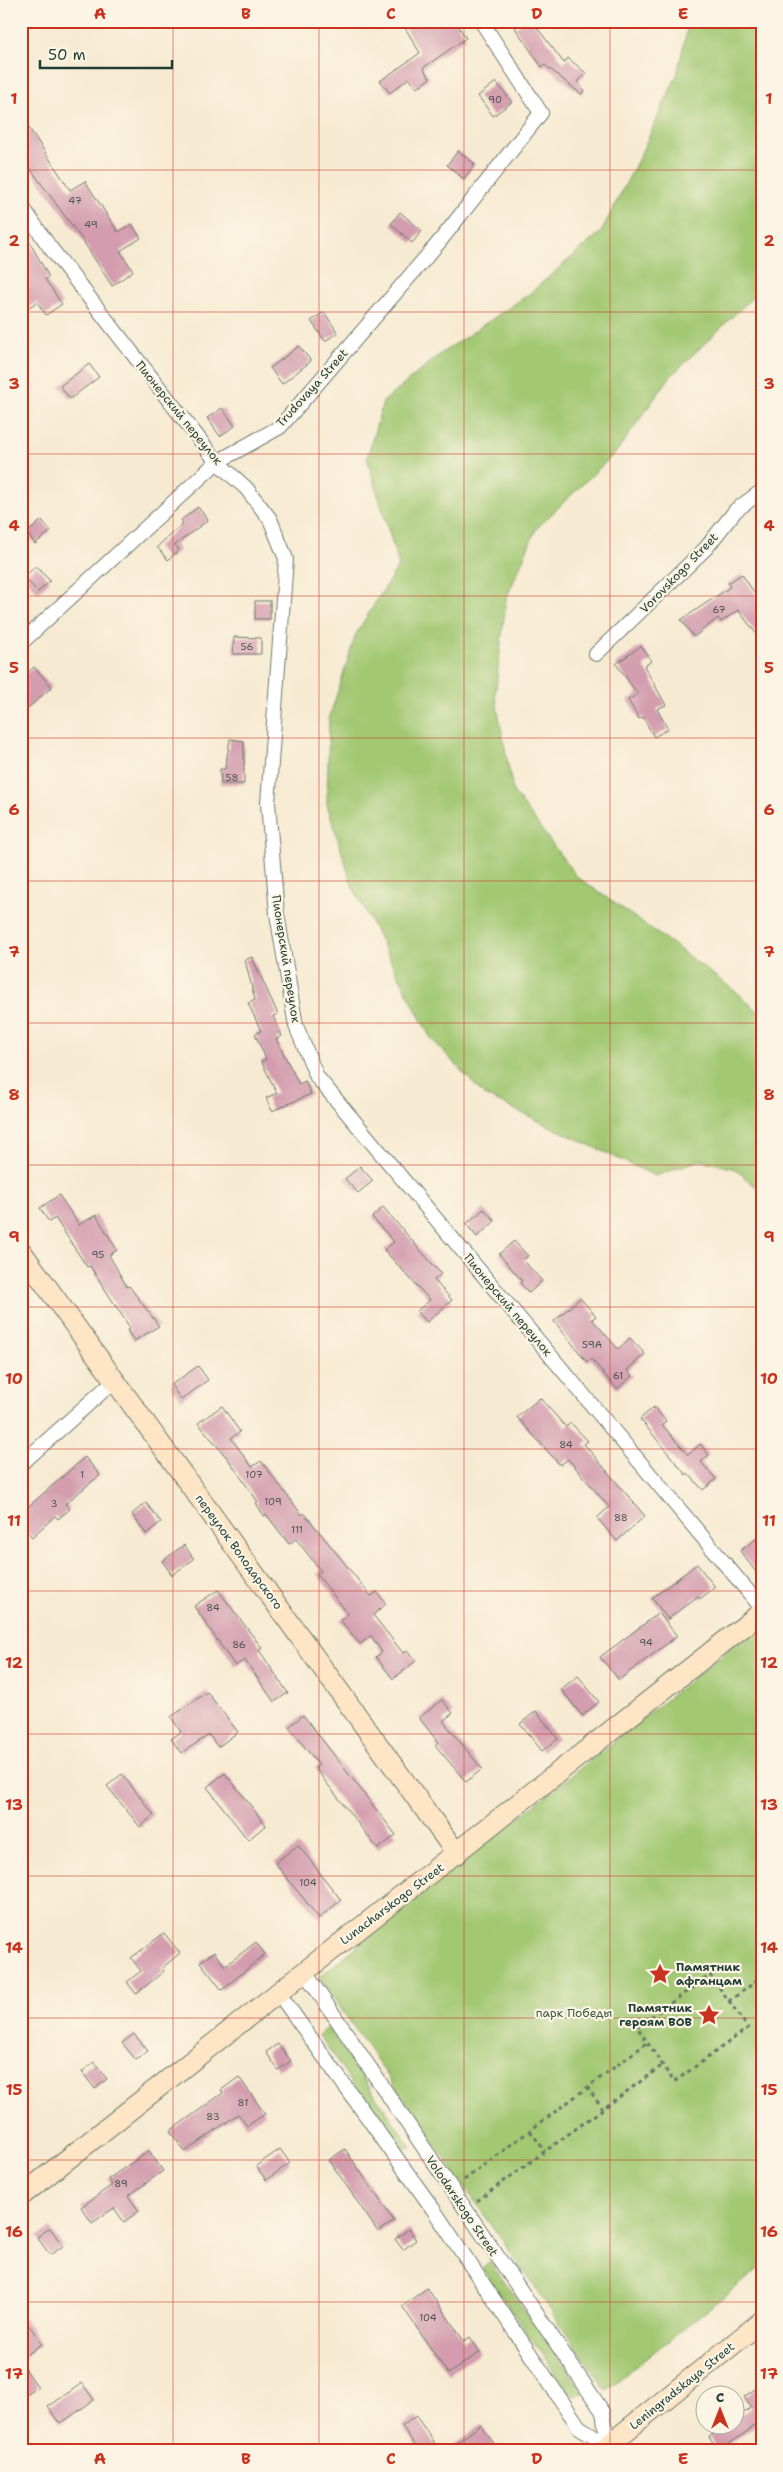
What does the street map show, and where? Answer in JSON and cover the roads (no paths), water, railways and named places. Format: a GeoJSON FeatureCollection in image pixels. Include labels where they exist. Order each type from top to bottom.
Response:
{"type":"FeatureCollection","features":[{"type":"Feature","properties":{"kind":"street","name":"Trudovaya Street"},"geometry":{"type":"LineString","coordinates":[[21,643],[217,462],[280,427],[440,240],[541,113],[481,21]]}},
{"type":"Feature","properties":{"kind":"street","name":"Пионерский переулок"},"geometry":{"type":"LineString","coordinates":[[21,206],[49,246],[217,462],[246,488],[270,518],[286,559],[268,803],[277,914],[296,1026],[317,1077],[762,1610]]}},
{"type":"Feature","properties":{"kind":"street","name":"Vorovskogo Street"},"geometry":{"type":"LineString","coordinates":[[596,654],[706,548],[736,510],[762,492]]}},
{"type":"Feature","properties":{"kind":"street","name":"переулок Володарского"},"geometry":{"type":"LineString","coordinates":[[21,1250],[457,1854]]}},
{"type":"Feature","properties":{"kind":"street"},"geometry":{"type":"LineString","coordinates":[[21,1464],[115,1380]]}},
{"type":"Feature","properties":{"kind":"street","name":"Lunacharskogo Street"},"geometry":{"type":"LineString","coordinates":[[21,2196],[277,1991],[457,1854],[762,1610]]}},
{"type":"Feature","properties":{"kind":"street","name":"Volodarskogo Street"},"geometry":{"type":"LineString","coordinates":[[304,1971],[464,2210],[603,2412],[610,2449]]}},
{"type":"Feature","properties":{"kind":"street","name":"Volodarskogo Street"},"geometry":{"type":"LineString","coordinates":[[277,1991],[433,2209],[579,2427],[610,2449]]}},
{"type":"Feature","properties":{"kind":"street","name":"Leningradskaya Street"},"geometry":{"type":"LineString","coordinates":[[610,2449],[762,2321]]}},
{"type":"Feature","properties":{"kind":"place","name":"Памятник афганцам"},"geometry":{"type":"Point","coordinates":[660,1974]}},
{"type":"Feature","properties":{"kind":"place","name":"Памятник героям ВОВ"},"geometry":{"type":"Point","coordinates":[709,2015]}},
{"type":"Feature","properties":{"kind":"park label","name":"парк Победы"},"geometry":{"type":"Point","coordinates":[574,2013]}}]}
